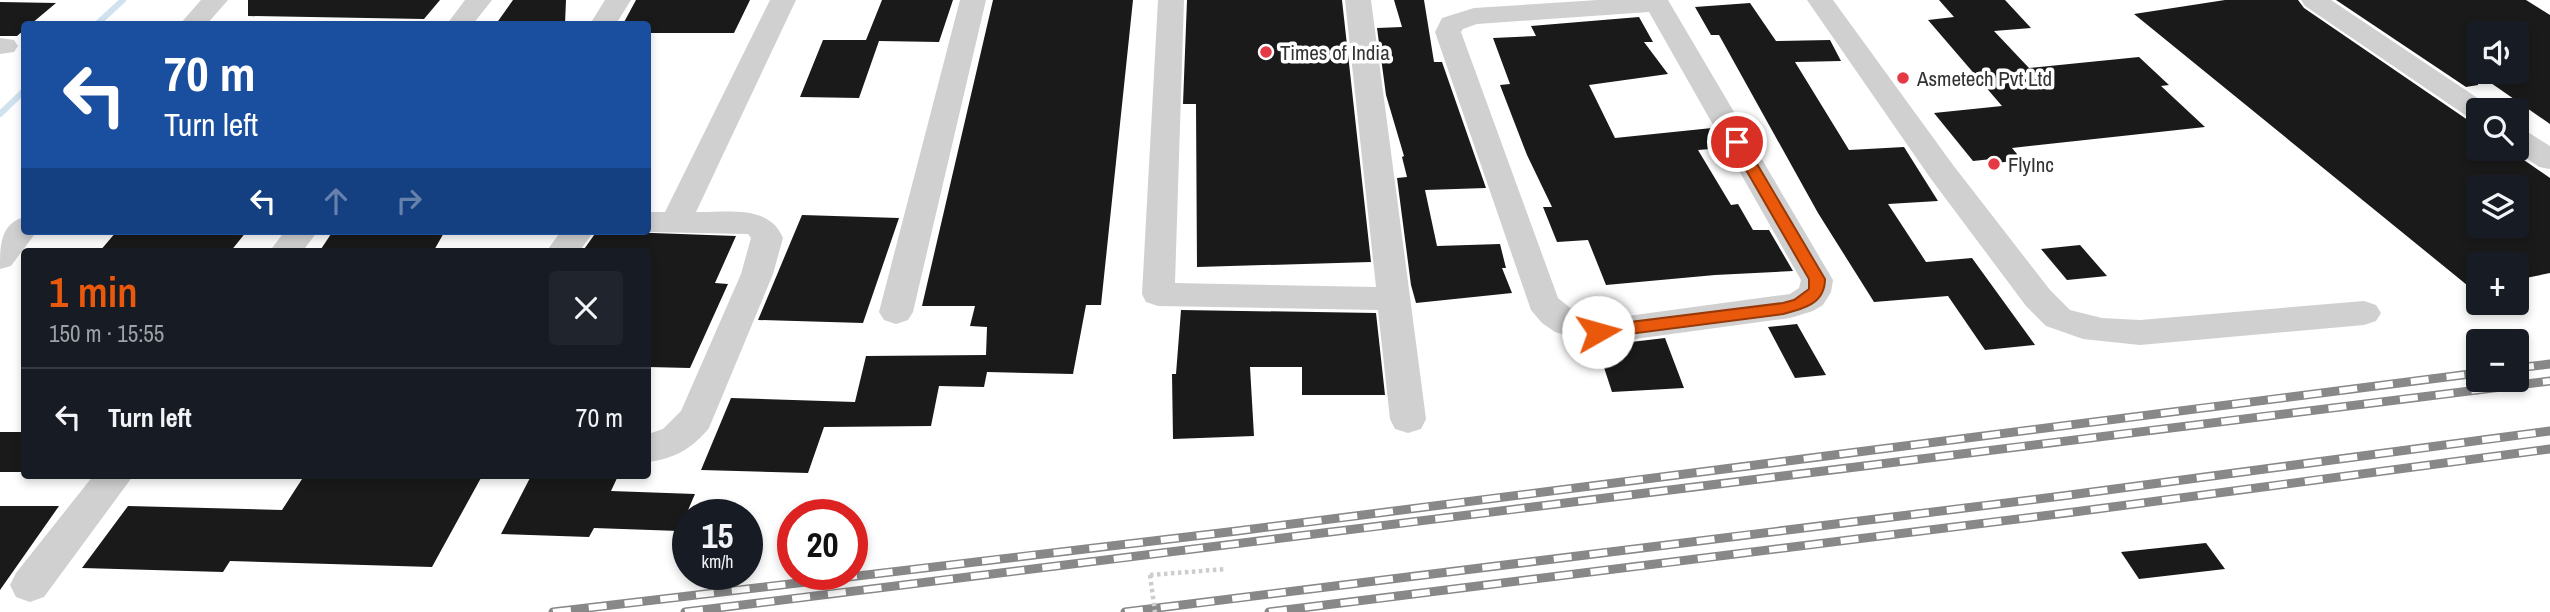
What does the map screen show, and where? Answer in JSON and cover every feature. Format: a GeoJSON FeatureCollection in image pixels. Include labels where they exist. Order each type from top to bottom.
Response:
{"type":"FeatureCollection","features":[{"type":"Feature","properties":{"kind":"street"},"geometry":{"type":"LineString","coordinates":[[196,21],[215,0]]}},
{"type":"Feature","properties":{"kind":"street"},"geometry":{"type":"LineString","coordinates":[[462,21],[479,0]]}},
{"type":"Feature","properties":{"kind":"street"},"geometry":{"type":"LineString","coordinates":[[605,21],[618,0]]}},
{"type":"Feature","properties":{"kind":"street"},"geometry":{"type":"LineString","coordinates":[[651,447],[671,443],[688,430],[696,418],[757,275],[767,238],[764,230],[754,224],[669,215],[783,0]]}},
{"type":"Feature","properties":{"kind":"street"},"geometry":{"type":"LineString","coordinates":[[896,312],[973,0]]}},
{"type":"Feature","properties":{"kind":"street"},"geometry":{"type":"LineString","coordinates":[[1171,0],[1158,294],[1394,299]]}},
{"type":"Feature","properties":{"kind":"street"},"geometry":{"type":"LineString","coordinates":[[1358,0],[1408,419]]}},
{"type":"Feature","properties":{"kind":"street"},"geometry":{"type":"LineString","coordinates":[[1820,0],[1942,172],[2050,313],[2063,321],[2080,327],[2168,331],[2364,313]]}},
{"type":"Feature","properties":{"kind":"street"},"geometry":{"type":"LineString","coordinates":[[2315,0],[2466,103]]}},
{"type":"Feature","properties":{"kind":"street"},"geometry":{"type":"LineString","coordinates":[[1656,2],[1817,279],[1817,290],[1798,305],[1783,308],[1598,332],[1576,328],[1550,313],[1542,302],[1448,32],[1451,24],[1474,16],[1656,2]]}},
{"type":"Feature","properties":{"kind":"street"},"geometry":{"type":"LineString","coordinates":[[2529,146],[2550,160]]}},
{"type":"Feature","properties":{"kind":"street"},"geometry":{"type":"LineString","coordinates":[[0,258],[21,231]]}},
{"type":"Feature","properties":{"kind":"street"},"geometry":{"type":"LineString","coordinates":[[30,584],[112,479]]}},
{"type":"Feature","properties":{"kind":"path"},"geometry":{"type":"LineString","coordinates":[[1155,612],[1150,575],[1226,569]]}},
{"type":"Feature","properties":{"kind":"building"},"geometry":{"type":"Polygon","coordinates":[[[248,0],[440,0],[424,19],[248,16],[248,0]]]}},
{"type":"Feature","properties":{"kind":"building"},"geometry":{"type":"Polygon","coordinates":[[[513,0],[566,0],[565,21],[498,21],[513,0]]]}},
{"type":"Feature","properties":{"kind":"building"},"geometry":{"type":"Polygon","coordinates":[[[636,0],[750,0],[734,33],[651,33],[651,21],[625,21],[636,0]]]}},
{"type":"Feature","properties":{"kind":"building"},"geometry":{"type":"Polygon","coordinates":[[[882,0],[953,0],[939,42],[879,41],[859,98],[800,97],[823,40],[866,40],[882,0]]]}},
{"type":"Feature","properties":{"kind":"building"},"geometry":{"type":"Polygon","coordinates":[[[993,0],[1133,0],[1101,305],[1086,305],[1073,374],[987,372],[984,387],[939,386],[931,426],[824,427],[808,473],[701,470],[731,398],[855,402],[866,356],[986,355],[987,327],[970,326],[975,306],[922,306],[993,0]]]}},
{"type":"Feature","properties":{"kind":"building"},"geometry":{"type":"Polygon","coordinates":[[[1187,0],[1342,0],[1371,262],[1197,267],[1196,104],[1183,104],[1187,0]]]}},
{"type":"Feature","properties":{"kind":"building"},"geometry":{"type":"Polygon","coordinates":[[[1394,0],[1424,0],[1434,62],[1442,62],[1486,188],[1425,190],[1437,246],[1500,244],[1506,268],[1502,268],[1512,293],[1416,303],[1411,285],[1397,178],[1407,177],[1402,157],[1404,156],[1386,95],[1377,28],[1402,27],[1394,0]]]}},
{"type":"Feature","properties":{"kind":"building"},"geometry":{"type":"Polygon","coordinates":[[[1939,0],[2005,0],[2031,28],[1994,31],[2029,68],[2139,57],[2169,85],[2161,86],[2205,127],[2012,148],[2022,160],[1996,163],[1992,159],[1973,161],[1934,113],[2002,106],[1928,20],[1954,17],[1939,0]]]}},
{"type":"Feature","properties":{"kind":"building"},"geometry":{"type":"Polygon","coordinates":[[[2225,0],[2298,0],[2304,8],[2466,119],[2466,161],[2525,161],[2550,178],[2550,273],[2529,277],[2529,252],[2466,252],[2466,284],[2134,14],[2225,0]]]}},
{"type":"Feature","properties":{"kind":"building"},"geometry":{"type":"Polygon","coordinates":[[[2336,0],[2526,0],[2550,15],[2550,124],[2529,109],[2529,98],[2513,98],[2492,84],[2529,84],[2529,21],[2466,21],[2466,84],[2478,85],[2466,87],[2336,0]]]}},
{"type":"Feature","properties":{"kind":"building"},"geometry":{"type":"Polygon","coordinates":[[[0,2],[56,3],[35,21],[21,21],[21,33],[17,36],[0,36],[0,2]]]}},
{"type":"Feature","properties":{"kind":"building"},"geometry":{"type":"Polygon","coordinates":[[[1750,3],[1776,41],[1830,40],[1841,61],[1795,62],[1849,150],[1904,147],[1938,201],[1888,204],[1926,262],[1972,258],[2035,345],[1985,350],[1948,296],[1874,302],[1818,213],[1719,35],[1711,35],[1695,7],[1750,3]]]}},
{"type":"Feature","properties":{"kind":"building"},"geometry":{"type":"Polygon","coordinates":[[[1639,17],[1653,42],[1644,42],[1668,74],[1589,85],[1615,138],[1712,128],[1723,148],[1698,150],[1731,205],[1738,204],[1753,230],[1769,230],[1793,271],[1606,285],[1588,240],[1557,242],[1543,207],[1552,207],[1527,155],[1500,85],[1510,84],[1493,38],[1536,36],[1531,26],[1639,17]]]}},
{"type":"Feature","properties":{"kind":"building"},"geometry":{"type":"Polygon","coordinates":[[[802,215],[899,218],[863,323],[758,320],[802,215]]]}},
{"type":"Feature","properties":{"kind":"building"},"geometry":{"type":"Polygon","coordinates":[[[651,233],[736,236],[715,283],[728,284],[690,368],[651,367],[651,248],[585,248],[594,235],[651,233]]]}},
{"type":"Feature","properties":{"kind":"building"},"geometry":{"type":"Polygon","coordinates":[[[114,235],[244,235],[233,248],[102,248],[114,235]]]}},
{"type":"Feature","properties":{"kind":"building"},"geometry":{"type":"Polygon","coordinates":[[[330,235],[443,235],[435,248],[322,248],[330,235]]]}},
{"type":"Feature","properties":{"kind":"building"},"geometry":{"type":"Polygon","coordinates":[[[2080,245],[2107,276],[2067,280],[2041,249],[2080,245]]]}},
{"type":"Feature","properties":{"kind":"building"},"geometry":{"type":"Polygon","coordinates":[[[1181,310],[1376,313],[1385,395],[1302,395],[1302,367],[1250,367],[1254,436],[1173,439],[1172,374],[1176,374],[1181,310]]]}},
{"type":"Feature","properties":{"kind":"building"},"geometry":{"type":"Polygon","coordinates":[[[1797,324],[1826,375],[1795,378],[1768,327],[1797,324]]]}},
{"type":"Feature","properties":{"kind":"building"},"geometry":{"type":"Polygon","coordinates":[[[1665,338],[1684,388],[1612,392],[1597,346],[1665,338]]]}},
{"type":"Feature","properties":{"kind":"building"},"geometry":{"type":"Polygon","coordinates":[[[0,432],[21,432],[21,472],[0,472],[0,432]]]}},
{"type":"Feature","properties":{"kind":"building"},"geometry":{"type":"Polygon","coordinates":[[[302,479],[480,479],[432,567],[230,561],[223,572],[82,568],[128,506],[282,510],[302,479]]]}},
{"type":"Feature","properties":{"kind":"building"},"geometry":{"type":"Polygon","coordinates":[[[529,479],[617,479],[611,491],[695,494],[693,499],[672,499],[672,531],[594,528],[589,537],[501,534],[529,479]]]}},
{"type":"Feature","properties":{"kind":"building"},"geometry":{"type":"Polygon","coordinates":[[[0,506],[59,506],[0,590],[0,506]]]}},
{"type":"Feature","properties":{"kind":"building"},"geometry":{"type":"Polygon","coordinates":[[[2206,543],[2225,569],[2139,579],[2121,552],[2206,543]]]}},
{"type":"Feature","properties":{"kind":"waterway"},"geometry":{"type":"LineString","coordinates":[[100,21],[123,0]]}},
{"type":"Feature","properties":{"kind":"waterway"},"geometry":{"type":"LineString","coordinates":[[0,114],[21,94]]}},
{"type":"Feature","properties":{"kind":"railway"},"geometry":{"type":"LineString","coordinates":[[2529,366],[2550,364]]}},
{"type":"Feature","properties":{"kind":"railway"},"geometry":{"type":"LineString","coordinates":[[553,612],[1237,531],[2466,375]]}},
{"type":"Feature","properties":{"kind":"railway"},"geometry":{"type":"LineString","coordinates":[[685,612],[2550,381]]}},
{"type":"Feature","properties":{"kind":"railway"},"geometry":{"type":"LineString","coordinates":[[1125,612],[2062,496],[2550,431]]}},
{"type":"Feature","properties":{"kind":"railway"},"geometry":{"type":"LineString","coordinates":[[1269,612],[2074,512],[2550,449]]}},
{"type":"Feature","properties":{"kind":"place","name":"Times of India"},"geometry":{"type":"Point","coordinates":[1266,52]}},
{"type":"Feature","properties":{"kind":"place","name":"Asmetech Pvt Ltd"},"geometry":{"type":"Point","coordinates":[1903,78]}},
{"type":"Feature","properties":{"kind":"place","name":"FlyInc"},"geometry":{"type":"Point","coordinates":[1994,164]}},
{"type":"Feature","properties":{"kind":"route"},"geometry":{"type":"LineString","coordinates":[[1598,332],[1783,308],[1798,305],[1817,290],[1817,279],[1737,142]]}}]}
